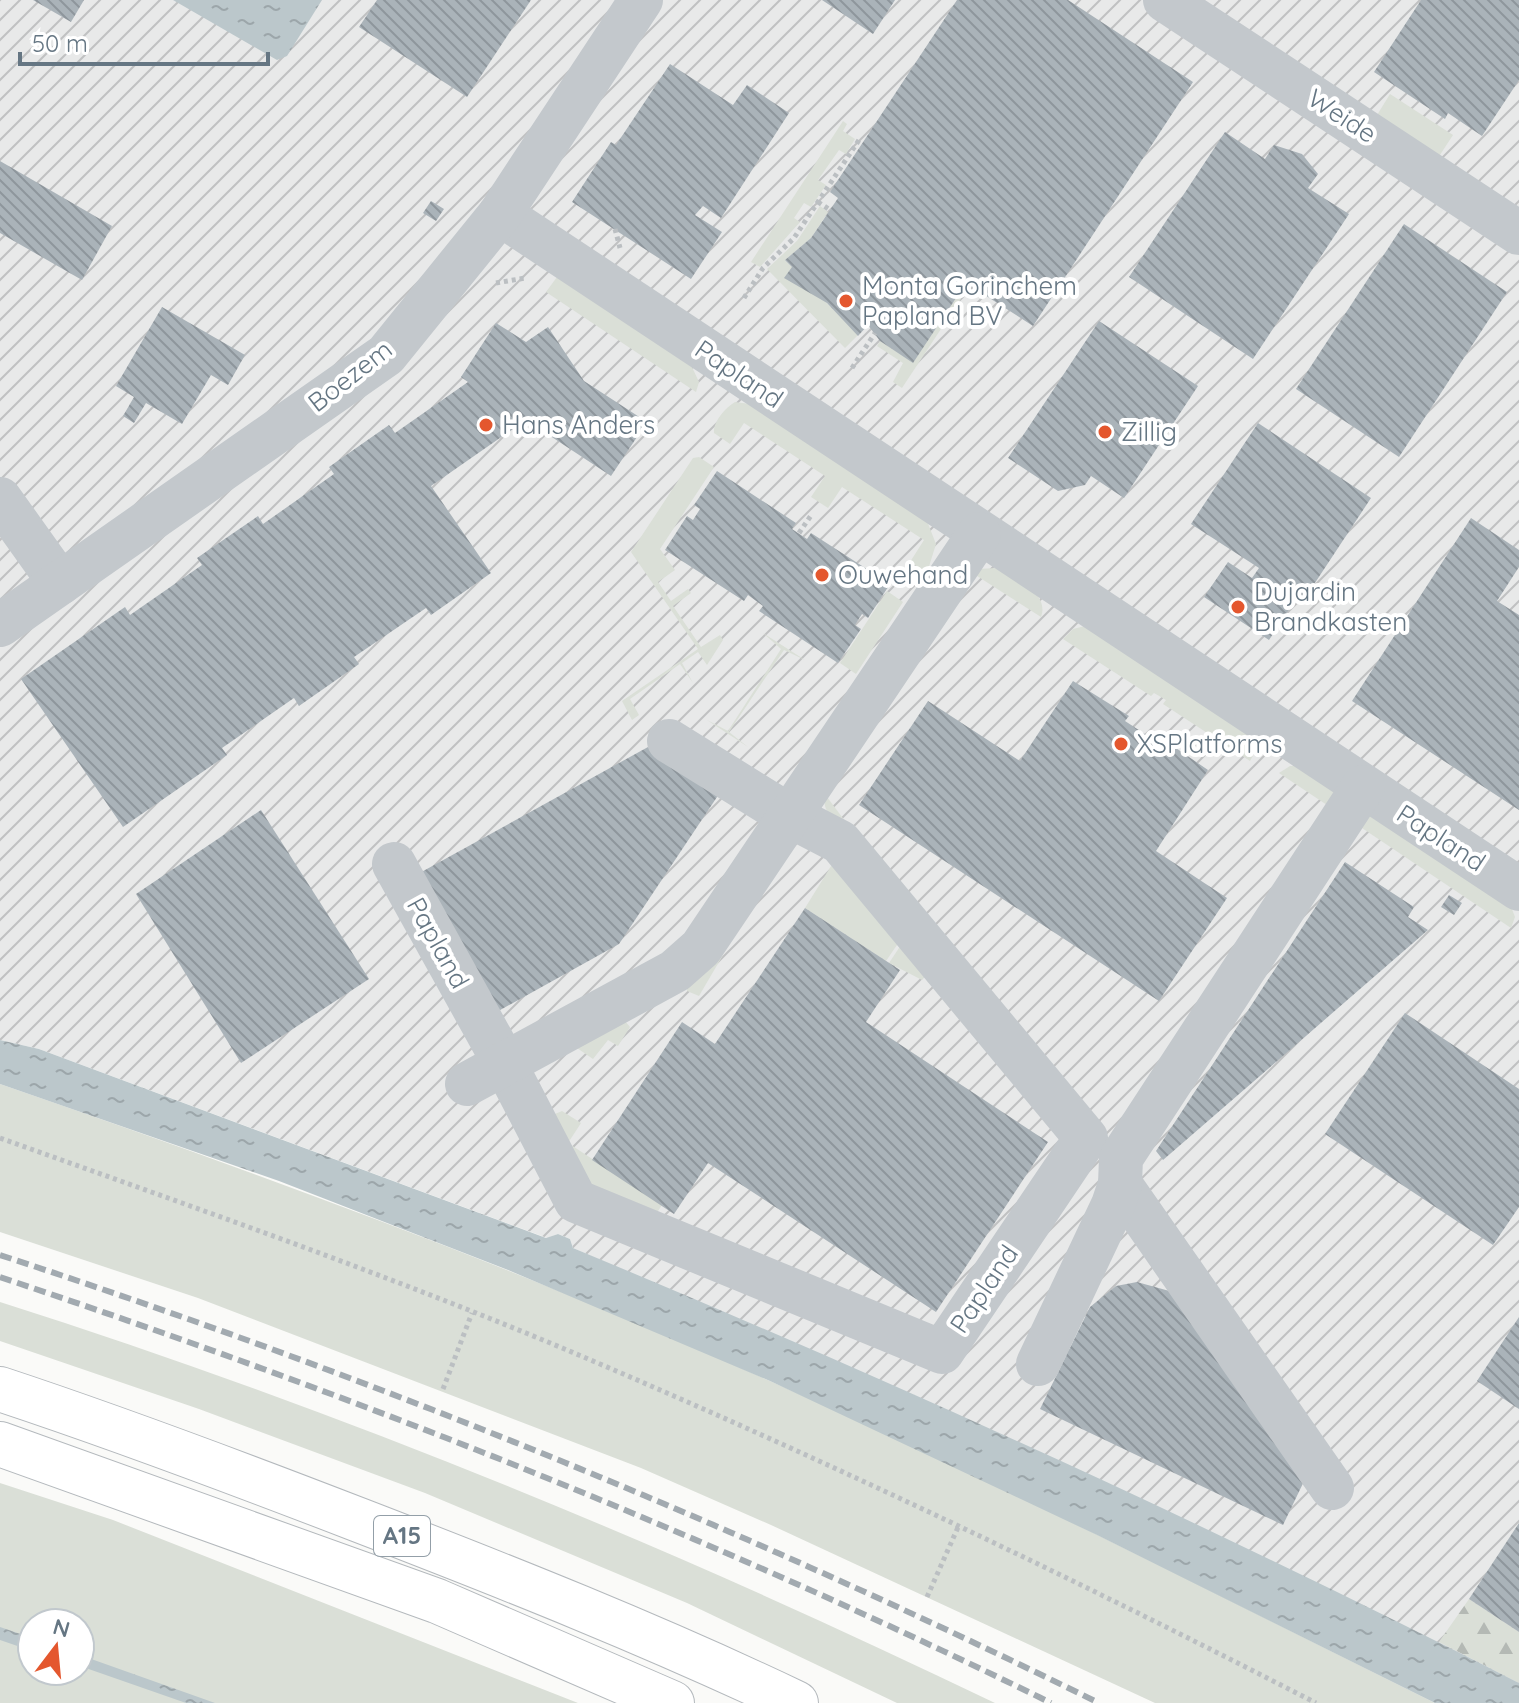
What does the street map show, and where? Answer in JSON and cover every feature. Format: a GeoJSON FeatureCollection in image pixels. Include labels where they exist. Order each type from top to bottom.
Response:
{"type":"FeatureCollection","features":[{"type":"Feature","properties":{"kind":"highway","name":"A15"},"geometry":{"type":"LineString","coordinates":[[0,1389],[127,1430],[461,1559],[705,1660],[796,1703]]}},
{"type":"Feature","properties":{"kind":"highway","name":"A15"},"geometry":{"type":"LineString","coordinates":[[0,1444],[437,1601],[672,1703]]}},
{"type":"Feature","properties":{"kind":"street","name":"Boezem"},"geometry":{"type":"LineString","coordinates":[[0,625],[386,355],[500,214],[641,0]]}},
{"type":"Feature","properties":{"kind":"street","name":"Weide"},"geometry":{"type":"LineString","coordinates":[[1165,0],[1519,233]]}},
{"type":"Feature","properties":{"kind":"street","name":"Papland"},"geometry":{"type":"LineString","coordinates":[[500,214],[1519,889]]}},
{"type":"Feature","properties":{"kind":"street"},"geometry":{"type":"LineString","coordinates":[[5,518],[60,583]]}},
{"type":"Feature","properties":{"kind":"street"},"geometry":{"type":"LineString","coordinates":[[467,1084],[675,971],[701,948],[979,534]]}},
{"type":"Feature","properties":{"kind":"street","name":"Papland"},"geometry":{"type":"LineString","coordinates":[[394,864],[505,1064],[576,1201],[942,1352],[1086,1138],[840,842],[788,815],[669,741]]}},
{"type":"Feature","properties":{"kind":"street"},"geometry":{"type":"LineString","coordinates":[[1038,1364],[1120,1184],[1121,1158],[1363,787]]}},
{"type":"Feature","properties":{"kind":"street"},"geometry":{"type":"LineString","coordinates":[[1120,1184],[1332,1488]]}},
{"type":"Feature","properties":{"kind":"path"},"geometry":{"type":"LineString","coordinates":[[744,298],[763,268],[794,238],[859,140]]}},
{"type":"Feature","properties":{"kind":"path"},"geometry":{"type":"LineString","coordinates":[[818,202],[830,210]]}},
{"type":"Feature","properties":{"kind":"path"},"geometry":{"type":"LineString","coordinates":[[852,368],[875,333]]}},
{"type":"Feature","properties":{"kind":"path"},"geometry":{"type":"LineString","coordinates":[[799,533],[812,514]]}},
{"type":"Feature","properties":{"kind":"path"},"geometry":{"type":"LineString","coordinates":[[0,1138],[598,1363],[959,1525],[1316,1703]]}},
{"type":"Feature","properties":{"kind":"path"},"geometry":{"type":"LineString","coordinates":[[443,1389],[470,1316]]}},
{"type":"Feature","properties":{"kind":"path"},"geometry":{"type":"LineString","coordinates":[[927,1597],[959,1525]]}},
{"type":"Feature","properties":{"kind":"shaded area"},"geometry":{"type":"Polygon","coordinates":[[[0,0],[1519,0],[1519,1683],[1112,1485],[573,1248],[570,1239],[558,1234],[547,1238],[39,1049],[0,1040],[0,0]]]}},
{"type":"Feature","properties":{"kind":"green space"},"geometry":{"type":"Polygon","coordinates":[[[1390,94],[1453,135],[1436,161],[1374,120],[1390,94]]]}},
{"type":"Feature","properties":{"kind":"green space"},"geometry":{"type":"Polygon","coordinates":[[[843,121],[847,124],[843,131],[855,139],[846,154],[839,150],[818,180],[826,185],[811,207],[804,203],[794,218],[800,222],[760,267],[751,262],[843,121]]]}},
{"type":"Feature","properties":{"kind":"green space"},"geometry":{"type":"Polygon","coordinates":[[[820,206],[828,212],[811,238],[785,260],[858,335],[845,348],[767,269],[797,241],[820,206]]]}},
{"type":"Feature","properties":{"kind":"green space"},"geometry":{"type":"Polygon","coordinates":[[[557,277],[692,367],[699,382],[696,392],[546,292],[557,277]]]}},
{"type":"Feature","properties":{"kind":"green space"},"geometry":{"type":"Polygon","coordinates":[[[966,283],[970,285],[902,388],[893,382],[903,363],[877,346],[880,341],[913,362],[966,283]]]}},
{"type":"Feature","properties":{"kind":"green space"},"geometry":{"type":"Polygon","coordinates":[[[735,402],[750,404],[927,521],[936,544],[927,573],[910,562],[924,540],[842,487],[828,508],[811,497],[825,476],[744,423],[730,444],[714,433],[720,416],[735,402]]]}},
{"type":"Feature","properties":{"kind":"green space"},"geometry":{"type":"Polygon","coordinates":[[[699,457],[714,467],[660,549],[675,570],[658,582],[671,601],[688,589],[691,593],[673,606],[701,647],[720,635],[723,640],[707,665],[698,652],[682,663],[693,683],[680,664],[630,699],[639,715],[632,720],[622,701],[698,649],[631,552],[693,458],[699,457]]]}},
{"type":"Feature","properties":{"kind":"green space"},"geometry":{"type":"Polygon","coordinates":[[[995,568],[1021,580],[1036,593],[1042,608],[1041,617],[974,574],[827,797],[854,833],[827,811],[826,790],[965,580],[979,569],[995,568]]]}},
{"type":"Feature","properties":{"kind":"green space"},"geometry":{"type":"Polygon","coordinates":[[[887,591],[903,602],[856,674],[840,663],[887,591]]]}},
{"type":"Feature","properties":{"kind":"green space"},"geometry":{"type":"Polygon","coordinates":[[[1085,626],[1253,737],[1256,750],[1250,761],[1163,704],[1166,700],[1154,693],[1151,696],[1063,639],[1073,629],[1085,626]]]}},
{"type":"Feature","properties":{"kind":"green space"},"geometry":{"type":"Polygon","coordinates":[[[763,633],[805,660],[784,650],[729,732],[748,747],[707,720],[728,731],[781,649],[763,633]]]}},
{"type":"Feature","properties":{"kind":"green space"},"geometry":{"type":"Polygon","coordinates":[[[1296,766],[1342,793],[1333,809],[1279,773],[1296,766]]]}},
{"type":"Feature","properties":{"kind":"green space"},"geometry":{"type":"Polygon","coordinates":[[[1366,809],[1510,904],[1515,917],[1511,928],[1356,824],[1366,809]]]}},
{"type":"Feature","properties":{"kind":"green space"},"geometry":{"type":"Polygon","coordinates":[[[833,863],[901,939],[886,961],[805,908],[833,863]]]}},
{"type":"Feature","properties":{"kind":"green space"},"geometry":{"type":"Polygon","coordinates":[[[903,942],[928,972],[922,980],[889,963],[903,942]]]}},
{"type":"Feature","properties":{"kind":"green space"},"geometry":{"type":"Polygon","coordinates":[[[723,955],[699,996],[687,991],[687,984],[723,955]]]}},
{"type":"Feature","properties":{"kind":"green space"},"geometry":{"type":"Polygon","coordinates":[[[624,1020],[630,1027],[618,1046],[608,1040],[593,1059],[577,1048],[624,1020]]]}},
{"type":"Feature","properties":{"kind":"green space"},"geometry":{"type":"Polygon","coordinates":[[[0,1084],[388,1224],[675,1339],[1021,1498],[1435,1703],[1155,1703],[641,1468],[198,1298],[0,1232],[0,1084]]]}},
{"type":"Feature","properties":{"kind":"green space"},"geometry":{"type":"Polygon","coordinates":[[[562,1111],[581,1123],[568,1143],[662,1205],[654,1217],[589,1189],[553,1124],[555,1114],[562,1111]]]}},
{"type":"Feature","properties":{"kind":"green space"},"geometry":{"type":"Polygon","coordinates":[[[0,1302],[254,1388],[505,1485],[752,1590],[995,1703],[897,1703],[687,1603],[425,1493],[199,1409],[0,1341],[0,1302]]]}},
{"type":"Feature","properties":{"kind":"green space"},"geometry":{"type":"Polygon","coordinates":[[[0,1483],[113,1520],[578,1703],[0,1703],[0,1483]]]}},
{"type":"Feature","properties":{"kind":"green space"},"geometry":{"type":"Polygon","coordinates":[[[1469,1599],[1519,1632],[1519,1683],[1439,1642],[1469,1599]]]}},
{"type":"Feature","properties":{"kind":"water"},"geometry":{"type":"Polygon","coordinates":[[[173,0],[322,0],[287,56],[277,60],[173,0]]]}},
{"type":"Feature","properties":{"kind":"water"},"geometry":{"type":"Polygon","coordinates":[[[0,1040],[39,1049],[546,1238],[558,1234],[570,1239],[573,1248],[931,1402],[1403,1624],[1519,1683],[1519,1703],[1435,1703],[1097,1535],[770,1381],[508,1270],[279,1181],[0,1084],[0,1040]]]}},
{"type":"Feature","properties":{"kind":"water"},"geometry":{"type":"Polygon","coordinates":[[[0,1627],[16,1632],[16,1646],[0,1640],[0,1627]]]}},
{"type":"Feature","properties":{"kind":"water"},"geometry":{"type":"Polygon","coordinates":[[[96,1661],[215,1703],[186,1703],[96,1672],[96,1661]]]}},
{"type":"Feature","properties":{"kind":"building"},"geometry":{"type":"Polygon","coordinates":[[[33,0],[84,0],[71,22],[33,0]]]}},
{"type":"Feature","properties":{"kind":"building"},"geometry":{"type":"Polygon","coordinates":[[[377,0],[531,0],[467,97],[359,27],[377,0]]]}},
{"type":"Feature","properties":{"kind":"building"},"geometry":{"type":"Polygon","coordinates":[[[822,0],[895,0],[873,34],[822,0]]]}},
{"type":"Feature","properties":{"kind":"building"},"geometry":{"type":"Polygon","coordinates":[[[957,0],[1068,0],[1193,82],[1033,326],[966,283],[913,363],[880,341],[868,325],[858,336],[827,303],[784,278],[792,267],[785,260],[811,238],[838,198],[830,192],[957,0]]]}},
{"type":"Feature","properties":{"kind":"building"},"geometry":{"type":"Polygon","coordinates":[[[1421,0],[1519,0],[1519,80],[1482,136],[1448,113],[1445,119],[1374,72],[1421,0]]]}},
{"type":"Feature","properties":{"kind":"building"},"geometry":{"type":"Polygon","coordinates":[[[670,64],[733,105],[747,85],[789,113],[721,218],[703,206],[695,215],[722,232],[691,279],[572,202],[611,142],[616,145],[670,64]]]}},
{"type":"Feature","properties":{"kind":"building"},"geometry":{"type":"Polygon","coordinates":[[[1225,132],[1265,159],[1274,145],[1302,154],[1318,174],[1308,188],[1349,214],[1253,359],[1129,277],[1225,132]]]}},
{"type":"Feature","properties":{"kind":"building"},"geometry":{"type":"Polygon","coordinates":[[[0,161],[112,226],[82,280],[0,233],[0,161]]]}},
{"type":"Feature","properties":{"kind":"building"},"geometry":{"type":"Polygon","coordinates":[[[431,201],[444,209],[436,221],[423,213],[431,201]]]}},
{"type":"Feature","properties":{"kind":"building"},"geometry":{"type":"Polygon","coordinates":[[[1404,224],[1507,292],[1399,457],[1296,389],[1404,224]]]}},
{"type":"Feature","properties":{"kind":"building"},"geometry":{"type":"Polygon","coordinates":[[[162,307],[245,355],[228,385],[211,375],[182,424],[146,403],[134,423],[123,416],[134,397],[116,386],[162,307]]]}},
{"type":"Feature","properties":{"kind":"building"},"geometry":{"type":"Polygon","coordinates":[[[1099,321],[1198,386],[1124,498],[1091,476],[1085,485],[1058,491],[1008,458],[1099,321]]]}},
{"type":"Feature","properties":{"kind":"building"},"geometry":{"type":"Polygon","coordinates":[[[496,323],[526,342],[548,327],[584,381],[647,422],[611,476],[526,420],[431,486],[491,573],[431,615],[426,608],[354,657],[359,664],[299,706],[294,698],[222,748],[227,755],[123,827],[21,679],[125,607],[130,615],[202,565],[197,558],[258,516],[263,524],[334,474],[329,467],[389,425],[395,433],[468,382],[461,377],[496,323]]]}},
{"type":"Feature","properties":{"kind":"building"},"geometry":{"type":"Polygon","coordinates":[[[1258,423],[1371,498],[1305,598],[1282,584],[1275,593],[1292,605],[1269,640],[1204,597],[1228,562],[1252,578],[1259,568],[1191,524],[1258,423]]]}},
{"type":"Feature","properties":{"kind":"building"},"geometry":{"type":"Polygon","coordinates":[[[717,471],[796,523],[792,529],[807,539],[811,533],[890,584],[868,618],[862,614],[855,625],[861,629],[838,663],[759,611],[763,606],[748,595],[744,601],[665,550],[687,516],[693,520],[700,509],[694,505],[717,471]]]}},
{"type":"Feature","properties":{"kind":"building"},"geometry":{"type":"Polygon","coordinates":[[[1471,518],[1519,550],[1519,567],[1497,601],[1519,615],[1519,810],[1352,701],[1471,518]]]}},
{"type":"Feature","properties":{"kind":"building"},"geometry":{"type":"Polygon","coordinates":[[[1073,681],[1129,716],[1125,721],[1151,738],[1154,733],[1208,770],[1156,851],[1227,898],[1159,1001],[859,805],[928,701],[1020,761],[1073,681]]]}},
{"type":"Feature","properties":{"kind":"building"},"geometry":{"type":"Polygon","coordinates":[[[648,747],[719,794],[619,944],[493,1014],[416,875],[648,747]]]}},
{"type":"Feature","properties":{"kind":"building"},"geometry":{"type":"Polygon","coordinates":[[[261,810],[369,979],[241,1063],[136,894],[261,810]]]}},
{"type":"Feature","properties":{"kind":"building"},"geometry":{"type":"Polygon","coordinates":[[[1345,862],[1414,907],[1408,917],[1428,930],[1163,1160],[1156,1151],[1345,862]]]}},
{"type":"Feature","properties":{"kind":"building"},"geometry":{"type":"Polygon","coordinates":[[[1449,895],[1462,903],[1454,915],[1441,907],[1449,895]]]}},
{"type":"Feature","properties":{"kind":"building"},"geometry":{"type":"Polygon","coordinates":[[[805,908],[900,970],[866,1022],[1048,1142],[936,1312],[708,1163],[674,1214],[592,1160],[682,1022],[715,1044],[805,908]]]}},
{"type":"Feature","properties":{"kind":"building"},"geometry":{"type":"Polygon","coordinates":[[[1405,1013],[1519,1089],[1519,1207],[1493,1245],[1325,1134],[1405,1013]]]}},
{"type":"Feature","properties":{"kind":"building"},"geometry":{"type":"Polygon","coordinates":[[[1137,1282],[1173,1292],[1307,1475],[1283,1525],[1040,1409],[1090,1307],[1116,1286],[1137,1282]]]}},
{"type":"Feature","properties":{"kind":"building"},"geometry":{"type":"Polygon","coordinates":[[[1519,1317],[1519,1409],[1477,1381],[1519,1317]]]}},
{"type":"Feature","properties":{"kind":"building"},"geometry":{"type":"Polygon","coordinates":[[[1519,1523],[1519,1632],[1469,1599],[1519,1523]]]}},
{"type":"Feature","properties":{"kind":"railway"},"geometry":{"type":"LineString","coordinates":[[0,1255],[280,1352],[557,1460],[830,1576],[1099,1703]]}},
{"type":"Feature","properties":{"kind":"railway"},"geometry":{"type":"LineString","coordinates":[[0,1277],[268,1371],[533,1472],[794,1583],[1051,1703]]}},
{"type":"Feature","properties":{"kind":"place","name":"Monta Gorinchem Papland BV"},"geometry":{"type":"Point","coordinates":[846,301]}},
{"type":"Feature","properties":{"kind":"place","name":"Hans Anders"},"geometry":{"type":"Point","coordinates":[486,425]}},
{"type":"Feature","properties":{"kind":"place","name":"Zillig"},"geometry":{"type":"Point","coordinates":[1105,432]}},
{"type":"Feature","properties":{"kind":"place","name":"Ouwehand"},"geometry":{"type":"Point","coordinates":[822,575]}},
{"type":"Feature","properties":{"kind":"place","name":"Dujardin Brandkasten"},"geometry":{"type":"Point","coordinates":[1238,607]}},
{"type":"Feature","properties":{"kind":"place","name":"XSPlatforms"},"geometry":{"type":"Point","coordinates":[1121,744]}}]}
